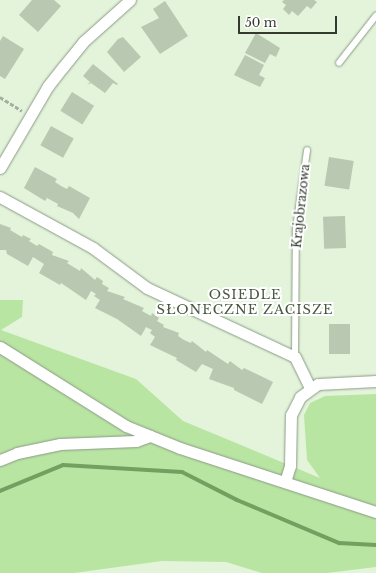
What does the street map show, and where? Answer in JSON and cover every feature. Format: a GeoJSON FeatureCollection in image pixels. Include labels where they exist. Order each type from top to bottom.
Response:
{"type":"FeatureCollection","features":[{"type":"Feature","properties":{"kind":"street"},"geometry":{"type":"LineString","coordinates":[[0,168],[33,110],[82,42],[130,0]]}},
{"type":"Feature","properties":{"kind":"street"},"geometry":{"type":"LineString","coordinates":[[0,197],[92,248],[147,288],[295,358],[310,388]]}},
{"type":"Feature","properties":{"kind":"street"},"geometry":{"type":"LineString","coordinates":[[0,347],[126,426],[150,436],[376,512]]}},
{"type":"Feature","properties":{"kind":"street"},"geometry":{"type":"LineString","coordinates":[[285,482],[290,466],[291,415],[300,397],[310,388],[328,383],[376,381]]}},
{"type":"Feature","properties":{"kind":"street"},"geometry":{"type":"LineString","coordinates":[[0,460],[17,453],[60,444],[136,440],[150,436]]}},
{"type":"Feature","properties":{"kind":"lane"},"geometry":{"type":"LineString","coordinates":[[339,63],[376,16]]}},
{"type":"Feature","properties":{"kind":"lane","name":"Krajobrazowa"},"geometry":{"type":"LineString","coordinates":[[295,358],[296,229],[307,151]]}},
{"type":"Feature","properties":{"kind":"path"},"geometry":{"type":"LineString","coordinates":[[0,97],[15,106]]}},
{"type":"Feature","properties":{"kind":"green space"},"geometry":{"type":"Polygon","coordinates":[[[0,300],[23,300],[22,317],[1,330],[136,379],[183,421],[320,478],[307,460],[304,415],[310,403],[325,396],[376,394],[376,567],[327,573],[262,573],[226,562],[162,561],[74,573],[0,573],[0,300]]]}},
{"type":"Feature","properties":{"kind":"building"},"geometry":{"type":"Polygon","coordinates":[[[32,0],[54,0],[61,6],[38,32],[19,15],[32,0]]]}},
{"type":"Feature","properties":{"kind":"building"},"geometry":{"type":"Polygon","coordinates":[[[284,0],[314,0],[317,2],[311,9],[307,6],[298,16],[292,11],[289,15],[283,9],[286,5],[282,2],[284,0]]]}},
{"type":"Feature","properties":{"kind":"building"},"geometry":{"type":"Polygon","coordinates":[[[165,1],[188,36],[160,54],[141,27],[159,18],[153,9],[165,1]]]}},
{"type":"Feature","properties":{"kind":"building"},"geometry":{"type":"Polygon","coordinates":[[[256,33],[280,48],[276,57],[270,54],[265,63],[245,53],[256,33]]]}},
{"type":"Feature","properties":{"kind":"building"},"geometry":{"type":"Polygon","coordinates":[[[3,36],[24,49],[5,79],[0,76],[0,41],[3,36]]]}},
{"type":"Feature","properties":{"kind":"building"},"geometry":{"type":"Polygon","coordinates":[[[123,37],[141,57],[124,72],[107,52],[118,39],[123,37]]]}},
{"type":"Feature","properties":{"kind":"building"},"geometry":{"type":"Polygon","coordinates":[[[245,55],[264,65],[259,75],[265,78],[260,87],[234,75],[245,55]]]}},
{"type":"Feature","properties":{"kind":"building"},"geometry":{"type":"Polygon","coordinates":[[[93,64],[118,84],[113,83],[105,93],[91,83],[87,85],[90,82],[83,76],[93,64]]]}},
{"type":"Feature","properties":{"kind":"building"},"geometry":{"type":"Polygon","coordinates":[[[72,92],[94,106],[82,124],[60,111],[72,92]]]}},
{"type":"Feature","properties":{"kind":"building"},"geometry":{"type":"Polygon","coordinates":[[[51,126],[74,139],[63,158],[40,145],[51,126]]]}},
{"type":"Feature","properties":{"kind":"building"},"geometry":{"type":"Polygon","coordinates":[[[329,157],[354,161],[349,190],[324,186],[329,157]]]}},
{"type":"Feature","properties":{"kind":"building"},"geometry":{"type":"Polygon","coordinates":[[[35,167],[57,179],[55,182],[61,186],[67,189],[69,186],[90,198],[79,219],[73,213],[57,206],[58,204],[47,198],[45,201],[24,188],[35,167]]]}},
{"type":"Feature","properties":{"kind":"building"},"geometry":{"type":"Polygon","coordinates":[[[345,216],[346,248],[324,249],[323,217],[345,216]]]}},
{"type":"Feature","properties":{"kind":"building"},"geometry":{"type":"Polygon","coordinates":[[[0,224],[11,228],[10,230],[22,237],[23,235],[31,239],[29,241],[37,246],[39,244],[53,252],[52,255],[69,261],[67,263],[80,271],[81,268],[95,280],[97,277],[103,281],[102,284],[109,288],[107,291],[125,297],[123,299],[144,308],[142,311],[151,316],[152,313],[159,318],[157,321],[164,325],[163,327],[179,333],[178,336],[184,340],[191,343],[192,341],[206,352],[207,350],[228,364],[230,361],[242,370],[244,368],[273,382],[262,404],[234,390],[234,388],[209,379],[213,369],[202,364],[196,372],[176,360],[177,358],[150,345],[155,337],[150,333],[152,330],[146,327],[141,336],[117,319],[95,308],[100,300],[94,296],[96,294],[91,291],[86,300],[61,283],[60,285],[39,273],[44,264],[33,257],[28,266],[7,254],[6,250],[0,250],[0,224]]]}},
{"type":"Feature","properties":{"kind":"building"},"geometry":{"type":"Polygon","coordinates":[[[329,324],[350,324],[350,354],[329,354],[329,324]]]}},
{"type":"Feature","properties":{"kind":"waterway"},"geometry":{"type":"LineString","coordinates":[[0,491],[63,465],[182,472],[237,500],[339,543],[376,545]]}},
{"type":"Feature","properties":{"kind":"district","name":"OSIEDLE SŁONECZNE ZACISZE"},"geometry":{"type":"Point","coordinates":[245,304]}}]}
